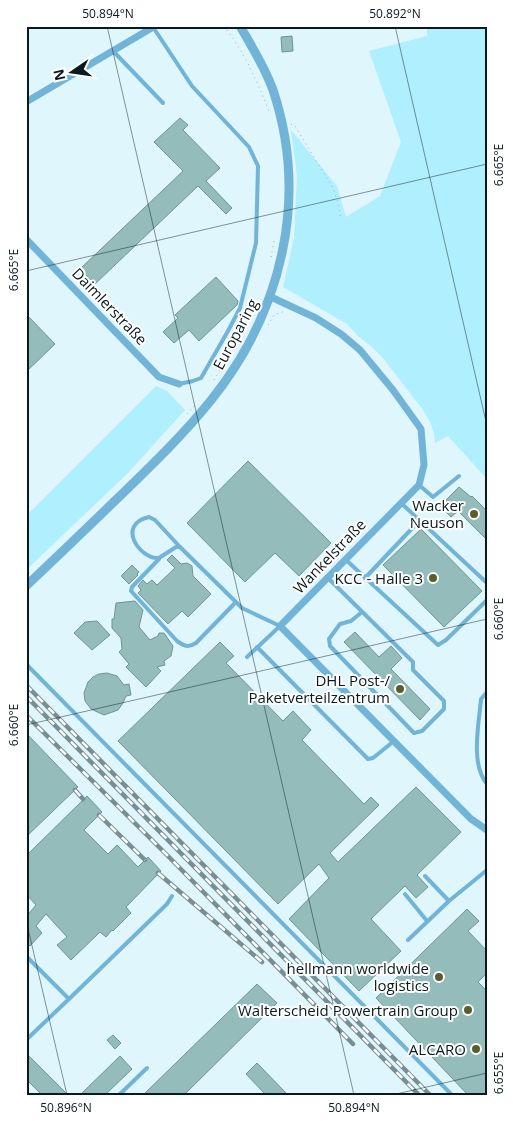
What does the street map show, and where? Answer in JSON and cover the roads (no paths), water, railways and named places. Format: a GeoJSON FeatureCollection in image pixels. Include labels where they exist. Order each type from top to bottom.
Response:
{"type":"FeatureCollection","features":[{"type":"Feature","properties":{"kind":"street","name":"Europaring"},"geometry":{"type":"LineString","coordinates":[[26,586],[135,482],[213,399],[242,356],[256,331],[271,297],[282,256],[289,205],[288,172],[276,118],[273,90],[266,72],[240,26]]}},
{"type":"Feature","properties":{"kind":"street"},"geometry":{"type":"LineString","coordinates":[[26,102],[154,27]]}},
{"type":"Feature","properties":{"kind":"street","name":"Daimlerstraße"},"geometry":{"type":"LineString","coordinates":[[26,239],[159,377],[179,384]]}},
{"type":"Feature","properties":{"kind":"street"},"geometry":{"type":"LineString","coordinates":[[271,297],[316,318],[341,334],[360,350],[393,390],[421,429],[424,465],[419,485]]}},
{"type":"Feature","properties":{"kind":"street","name":"Wankelstraße"},"geometry":{"type":"LineString","coordinates":[[280,626],[419,485]]}},
{"type":"Feature","properties":{"kind":"street"},"geometry":{"type":"LineString","coordinates":[[280,626],[471,819],[487,830]]}},
{"type":"Feature","properties":{"kind":"lane"},"geometry":{"type":"LineString","coordinates":[[154,27],[192,86],[250,146],[258,166],[256,243],[240,308],[201,378],[179,384]]}},
{"type":"Feature","properties":{"kind":"lane"},"geometry":{"type":"LineString","coordinates":[[112,50],[163,103]]}},
{"type":"Feature","properties":{"kind":"lane"},"geometry":{"type":"LineString","coordinates":[[419,485],[433,497],[459,476]]}},
{"type":"Feature","properties":{"kind":"lane"},"geometry":{"type":"LineString","coordinates":[[401,503],[487,582]]}},
{"type":"Feature","properties":{"kind":"lane"},"geometry":{"type":"LineString","coordinates":[[159,558],[149,557],[135,542],[132,530],[136,523],[142,519],[150,517],[156,520],[180,547],[236,602],[253,614],[280,626],[247,657]]}},
{"type":"Feature","properties":{"kind":"lane"},"geometry":{"type":"LineString","coordinates":[[365,578],[420,520]]}},
{"type":"Feature","properties":{"kind":"lane"},"geometry":{"type":"LineString","coordinates":[[180,547],[176,547],[159,558],[132,587],[131,591],[177,641],[183,646],[191,646],[196,643],[236,602]]}},
{"type":"Feature","properties":{"kind":"lane"},"geometry":{"type":"LineString","coordinates":[[345,559],[438,646],[487,600]]}},
{"type":"Feature","properties":{"kind":"lane"},"geometry":{"type":"LineString","coordinates":[[328,577],[413,662],[413,670],[444,701],[444,708],[422,731],[414,732],[330,646],[329,639],[340,624],[351,621],[362,612]]}},
{"type":"Feature","properties":{"kind":"lane"},"geometry":{"type":"LineString","coordinates":[[257,647],[368,759],[373,758],[394,741]]}},
{"type":"Feature","properties":{"kind":"lane"},"geometry":{"type":"LineString","coordinates":[[26,664],[452,1095]]}},
{"type":"Feature","properties":{"kind":"lane"},"geometry":{"type":"LineString","coordinates":[[487,692],[481,699],[477,760],[480,773],[487,784]]}},
{"type":"Feature","properties":{"kind":"lane"},"geometry":{"type":"LineString","coordinates":[[408,940],[449,901],[487,870]]}},
{"type":"Feature","properties":{"kind":"lane"},"geometry":{"type":"LineString","coordinates":[[425,876],[449,901]]}},
{"type":"Feature","properties":{"kind":"lane"},"geometry":{"type":"LineString","coordinates":[[405,894],[428,921]]}},
{"type":"Feature","properties":{"kind":"lane"},"geometry":{"type":"LineString","coordinates":[[26,1040],[167,904],[172,896]]}},
{"type":"Feature","properties":{"kind":"lane"},"geometry":{"type":"LineString","coordinates":[[26,956],[69,999]]}},
{"type":"Feature","properties":{"kind":"lane"},"geometry":{"type":"LineString","coordinates":[[119,1095],[147,1068]]}},
{"type":"Feature","properties":{"kind":"railway"},"geometry":{"type":"LineString","coordinates":[[26,685],[430,1095]]}},
{"type":"Feature","properties":{"kind":"railway"},"geometry":{"type":"LineString","coordinates":[[26,696],[419,1095]]}},
{"type":"Feature","properties":{"kind":"railway"},"geometry":{"type":"LineString","coordinates":[[26,715],[353,1044]]}},
{"type":"Feature","properties":{"kind":"railway"},"geometry":{"type":"LineString","coordinates":[[75,790],[83,799]]}},
{"type":"Feature","properties":{"kind":"railway"},"geometry":{"type":"LineString","coordinates":[[99,815],[145,860]]}},
{"type":"Feature","properties":{"kind":"railway"},"geometry":{"type":"LineString","coordinates":[[158,873],[262,962]]}},
{"type":"Feature","properties":{"kind":"place","name":"Wacker Neuson"},"geometry":{"type":"Point","coordinates":[474,514]}},
{"type":"Feature","properties":{"kind":"place","name":"KCC - Halle 3"},"geometry":{"type":"Point","coordinates":[433,578]}},
{"type":"Feature","properties":{"kind":"place","name":"DHL Post-/ Paketverteilzentrum"},"geometry":{"type":"Point","coordinates":[400,689]}},
{"type":"Feature","properties":{"kind":"place","name":"hellmann worldwide logistics"},"geometry":{"type":"Point","coordinates":[439,977]}},
{"type":"Feature","properties":{"kind":"place","name":"Walterscheid Powertrain Group"},"geometry":{"type":"Point","coordinates":[468,1010]}},
{"type":"Feature","properties":{"kind":"place","name":"ALCARO"},"geometry":{"type":"Point","coordinates":[476,1049]}}]}
